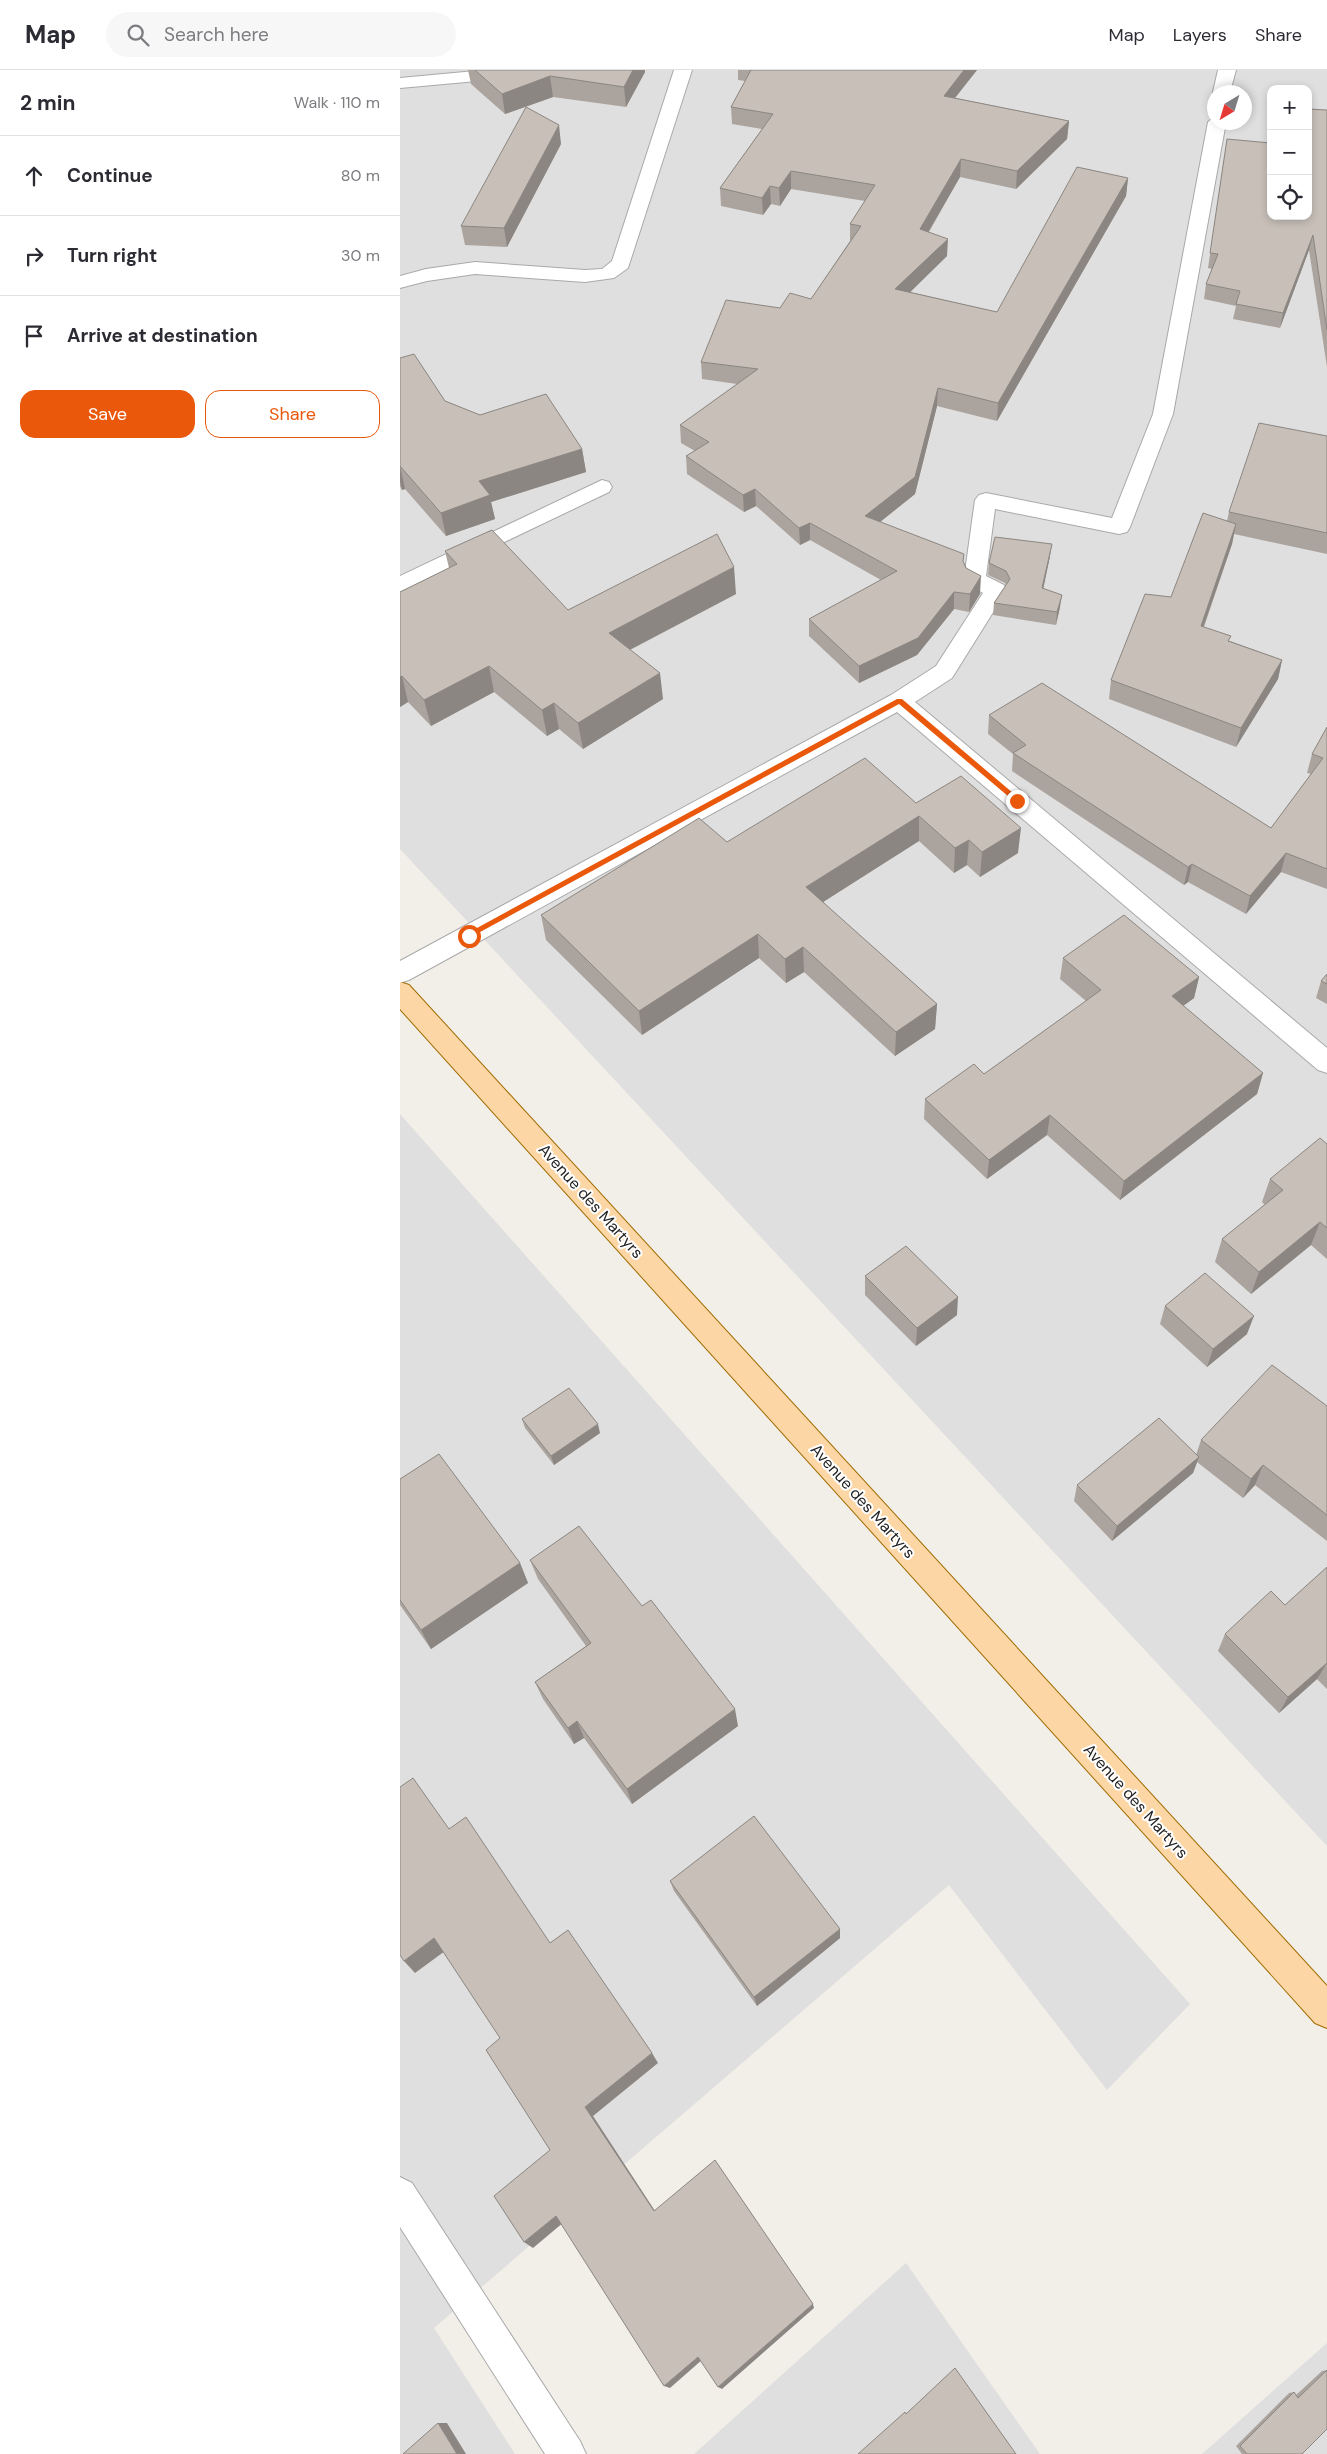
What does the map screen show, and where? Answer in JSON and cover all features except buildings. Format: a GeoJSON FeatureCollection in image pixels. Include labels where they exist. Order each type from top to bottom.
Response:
{"type":"FeatureCollection","features":[{"type":"Feature","properties":{"kind":"main road","name":"Avenue des Martyrs"},"geometry":{"type":"LineString","coordinates":[[400,992],[1327,2011]]}},
{"type":"Feature","properties":{"kind":"street"},"geometry":{"type":"LineString","coordinates":[[400,83],[544,70]]}},
{"type":"Feature","properties":{"kind":"street"},"geometry":{"type":"LineString","coordinates":[[400,282],[426,275],[475,268],[585,276],[607,274],[621,264],[683,70]]}},
{"type":"Feature","properties":{"kind":"street"},"geometry":{"type":"LineString","coordinates":[[1223,85],[1226,70]]}},
{"type":"Feature","properties":{"kind":"street"},"geometry":{"type":"LineString","coordinates":[[400,973],[899,701],[944,672],[996,590],[975,579],[986,500],[1119,527],[1163,414],[1216,130]]}},
{"type":"Feature","properties":{"kind":"street"},"geometry":{"type":"LineString","coordinates":[[400,585],[602,487]]}},
{"type":"Feature","properties":{"kind":"street"},"geometry":{"type":"LineString","coordinates":[[899,701],[1327,1063]]}},
{"type":"Feature","properties":{"kind":"street"},"geometry":{"type":"LineString","coordinates":[[406,2219],[567,2454]]}},
{"type":"Feature","properties":{"kind":"shaded area"},"geometry":{"type":"Polygon","coordinates":[[[400,70],[1327,70],[1327,1846],[400,849],[400,70]]]}},
{"type":"Feature","properties":{"kind":"shaded area"},"geometry":{"type":"Polygon","coordinates":[[[400,1114],[1190,2004],[1107,2090],[949,1885],[434,2328],[515,2454],[400,2454],[400,1114]]]}},
{"type":"Feature","properties":{"kind":"shaded area"},"geometry":{"type":"Polygon","coordinates":[[[906,2263],[1040,2454],[694,2454],[906,2263]]]}},
{"type":"Feature","properties":{"kind":"shaded area"},"geometry":{"type":"Polygon","coordinates":[[[1327,2343],[1327,2454],[1202,2454],[1327,2343]]]}},
{"type":"Feature","properties":{"kind":"route"},"geometry":{"type":"LineString","coordinates":[[469,936],[899,701],[1017,801]]}}]}
